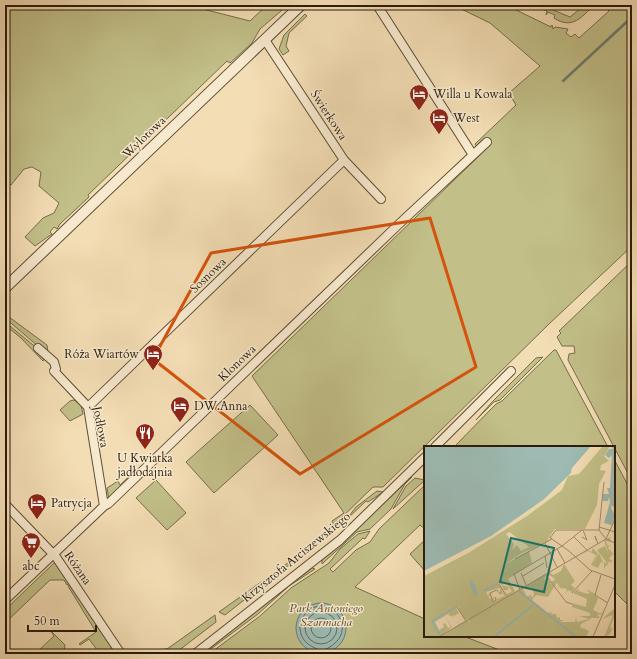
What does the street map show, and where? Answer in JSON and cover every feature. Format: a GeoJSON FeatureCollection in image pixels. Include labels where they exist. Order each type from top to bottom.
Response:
{"type":"FeatureCollection","features":[{"type":"Feature","properties":{"kind":"street","name":"Wylotowa"},"geometry":{"type":"LineString","coordinates":[[5,288],[301,5]]}},
{"type":"Feature","properties":{"kind":"street"},"geometry":{"type":"LineString","coordinates":[[376,5],[473,155]]}},
{"type":"Feature","properties":{"kind":"street","name":"Świerkowa"},"geometry":{"type":"LineString","coordinates":[[265,40],[344,160],[381,199]]}},
{"type":"Feature","properties":{"kind":"street","name":"Klonowa"},"geometry":{"type":"LineString","coordinates":[[5,600],[104,506],[108,504],[398,224],[487,142]]}},
{"type":"Feature","properties":{"kind":"street","name":"Sosnowa"},"geometry":{"type":"LineString","coordinates":[[88,407],[344,160]]}},
{"type":"Feature","properties":{"kind":"street","name":"Jodłowa"},"geometry":{"type":"LineString","coordinates":[[38,348],[54,362],[56,369],[54,371],[88,407],[104,506]]}},
{"type":"Feature","properties":{"kind":"street"},"geometry":{"type":"LineString","coordinates":[[436,446],[511,371]]}},
{"type":"Feature","properties":{"kind":"street","name":"Krzysztofa Arciszewskiego"},"geometry":{"type":"LineString","coordinates":[[195,654],[340,540],[424,458]]}},
{"type":"Feature","properties":{"kind":"street","name":"Różana"},"geometry":{"type":"LineString","coordinates":[[5,504],[64,567],[121,654]]}},
{"type":"Feature","properties":{"kind":"highlighted area"},"geometry":{"type":"Polygon","coordinates":[[[430,218],[476,367],[300,474],[153,359],[211,253],[430,218]]]}},
{"type":"Feature","properties":{"kind":"green space"},"geometry":{"type":"Polygon","coordinates":[[[5,5],[187,5],[250,21],[267,5],[288,5],[260,29],[252,43],[230,63],[227,61],[88,195],[89,197],[60,224],[57,229],[54,227],[50,232],[52,234],[35,246],[25,237],[43,218],[54,213],[59,203],[39,186],[41,172],[32,167],[24,169],[11,185],[5,180],[5,5]]]}},
{"type":"Feature","properties":{"kind":"green space"},"geometry":{"type":"Polygon","coordinates":[[[453,5],[506,5],[551,27],[552,25],[553,29],[555,27],[568,29],[566,33],[571,37],[575,34],[579,38],[609,11],[605,5],[609,5],[612,8],[615,5],[632,5],[632,246],[549,324],[383,487],[373,487],[334,525],[332,521],[344,513],[252,376],[481,154],[475,144],[516,105],[509,93],[540,66],[490,23],[453,5]]]}},
{"type":"Feature","properties":{"kind":"green space"},"geometry":{"type":"Polygon","coordinates":[[[585,5],[587,7],[594,5],[581,18],[566,23],[554,18],[555,15],[548,12],[546,15],[547,11],[539,8],[537,10],[538,6],[545,9],[546,7],[570,17],[585,5]]]}},
{"type":"Feature","properties":{"kind":"green space"},"geometry":{"type":"Polygon","coordinates":[[[305,14],[307,16],[289,33],[286,46],[289,51],[283,55],[279,49],[284,35],[305,14]]]}},
{"type":"Feature","properties":{"kind":"green space"},"geometry":{"type":"Polygon","coordinates":[[[632,261],[632,481],[615,449],[615,446],[613,446],[568,360],[569,354],[575,353],[574,346],[562,346],[557,337],[561,333],[559,331],[632,261]]]}},
{"type":"Feature","properties":{"kind":"green space"},"geometry":{"type":"Polygon","coordinates":[[[5,314],[47,345],[48,352],[39,347],[5,318],[5,314]]]}},
{"type":"Feature","properties":{"kind":"green space"},"geometry":{"type":"Polygon","coordinates":[[[5,322],[38,349],[45,358],[43,361],[21,338],[5,325],[5,322]]]}},
{"type":"Feature","properties":{"kind":"green space"},"geometry":{"type":"Polygon","coordinates":[[[554,350],[556,350],[607,446],[455,446],[496,404],[502,401],[554,350]]]}},
{"type":"Feature","properties":{"kind":"green space"},"geometry":{"type":"Polygon","coordinates":[[[543,357],[500,400],[494,402],[476,420],[536,358],[543,357]]]}},
{"type":"Feature","properties":{"kind":"green space"},"geometry":{"type":"Polygon","coordinates":[[[74,400],[81,405],[83,414],[70,421],[60,410],[70,401],[74,400]]]}},
{"type":"Feature","properties":{"kind":"green space"},"geometry":{"type":"Polygon","coordinates":[[[250,405],[278,435],[214,493],[186,462],[250,405]]]}},
{"type":"Feature","properties":{"kind":"green space"},"geometry":{"type":"Polygon","coordinates":[[[615,461],[632,493],[632,609],[615,592],[615,461]]]}},
{"type":"Feature","properties":{"kind":"green space"},"geometry":{"type":"Polygon","coordinates":[[[136,470],[138,473],[109,500],[107,488],[118,481],[120,485],[136,470]]]}},
{"type":"Feature","properties":{"kind":"green space"},"geometry":{"type":"Polygon","coordinates":[[[412,477],[405,484],[391,509],[370,529],[357,532],[322,564],[322,560],[412,477]]]}},
{"type":"Feature","properties":{"kind":"green space"},"geometry":{"type":"Polygon","coordinates":[[[415,478],[424,480],[393,509],[406,486],[415,478]]]}},
{"type":"Feature","properties":{"kind":"green space"},"geometry":{"type":"Polygon","coordinates":[[[156,480],[186,513],[167,530],[136,498],[156,480]]]}},
{"type":"Feature","properties":{"kind":"green space","name":"Park Antoniego Szarmacha"},"geometry":{"type":"Polygon","coordinates":[[[424,486],[424,528],[420,525],[355,587],[424,619],[424,637],[466,637],[510,654],[209,654],[260,616],[291,588],[329,563],[340,549],[358,534],[370,531],[365,539],[363,538],[330,569],[333,572],[356,550],[370,542],[379,529],[424,486]]]}},
{"type":"Feature","properties":{"kind":"green space"},"geometry":{"type":"Polygon","coordinates":[[[377,491],[383,492],[368,502],[366,501],[346,520],[356,507],[377,491]]]}},
{"type":"Feature","properties":{"kind":"green space"},"geometry":{"type":"Polygon","coordinates":[[[424,541],[424,570],[410,554],[424,541]]]}},
{"type":"Feature","properties":{"kind":"green space"},"geometry":{"type":"Polygon","coordinates":[[[299,555],[299,557],[225,615],[219,612],[299,555]]]}},
{"type":"Feature","properties":{"kind":"green space"},"geometry":{"type":"Polygon","coordinates":[[[54,563],[57,564],[70,583],[67,585],[64,580],[50,580],[5,623],[5,610],[54,563]]]}},
{"type":"Feature","properties":{"kind":"green space"},"geometry":{"type":"Polygon","coordinates":[[[312,568],[315,569],[289,586],[258,614],[202,654],[312,568]]]}},
{"type":"Feature","properties":{"kind":"green space"},"geometry":{"type":"Polygon","coordinates":[[[71,584],[117,654],[100,654],[89,639],[80,645],[79,644],[96,632],[68,586],[71,584]]]}},
{"type":"Feature","properties":{"kind":"green space"},"geometry":{"type":"Polygon","coordinates":[[[215,615],[216,622],[174,654],[128,654],[126,652],[167,649],[215,615]]]}},
{"type":"Feature","properties":{"kind":"green space"},"geometry":{"type":"Polygon","coordinates":[[[50,630],[65,645],[64,652],[62,654],[35,654],[54,636],[50,630]]]}},
{"type":"Feature","properties":{"kind":"water"},"geometry":{"type":"Polygon","coordinates":[[[316,603],[326,603],[339,610],[346,623],[346,633],[339,646],[326,653],[316,653],[307,649],[300,642],[296,633],[296,623],[300,614],[307,607],[316,603]]]}},
{"type":"Feature","properties":{"kind":"waterway"},"geometry":{"type":"LineString","coordinates":[[563,81],[632,17]]}},
{"type":"Feature","properties":{"kind":"place","name":"Willa u Kowala"},"geometry":{"type":"Point","coordinates":[419,111]}},
{"type":"Feature","properties":{"kind":"place","name":"West"},"geometry":{"type":"Point","coordinates":[439,135]}},
{"type":"Feature","properties":{"kind":"place","name":"Róża Wiartów"},"geometry":{"type":"Point","coordinates":[153,371]}},
{"type":"Feature","properties":{"kind":"place","name":"DW.Anna"},"geometry":{"type":"Point","coordinates":[180,423]}},
{"type":"Feature","properties":{"kind":"place","name":"U Kwiatka jadłodajnia"},"geometry":{"type":"Point","coordinates":[145,450]}},
{"type":"Feature","properties":{"kind":"place","name":"Patrycja"},"geometry":{"type":"Point","coordinates":[37,520]}},
{"type":"Feature","properties":{"kind":"place","name":"abc"},"geometry":{"type":"Point","coordinates":[31,559]}}]}
